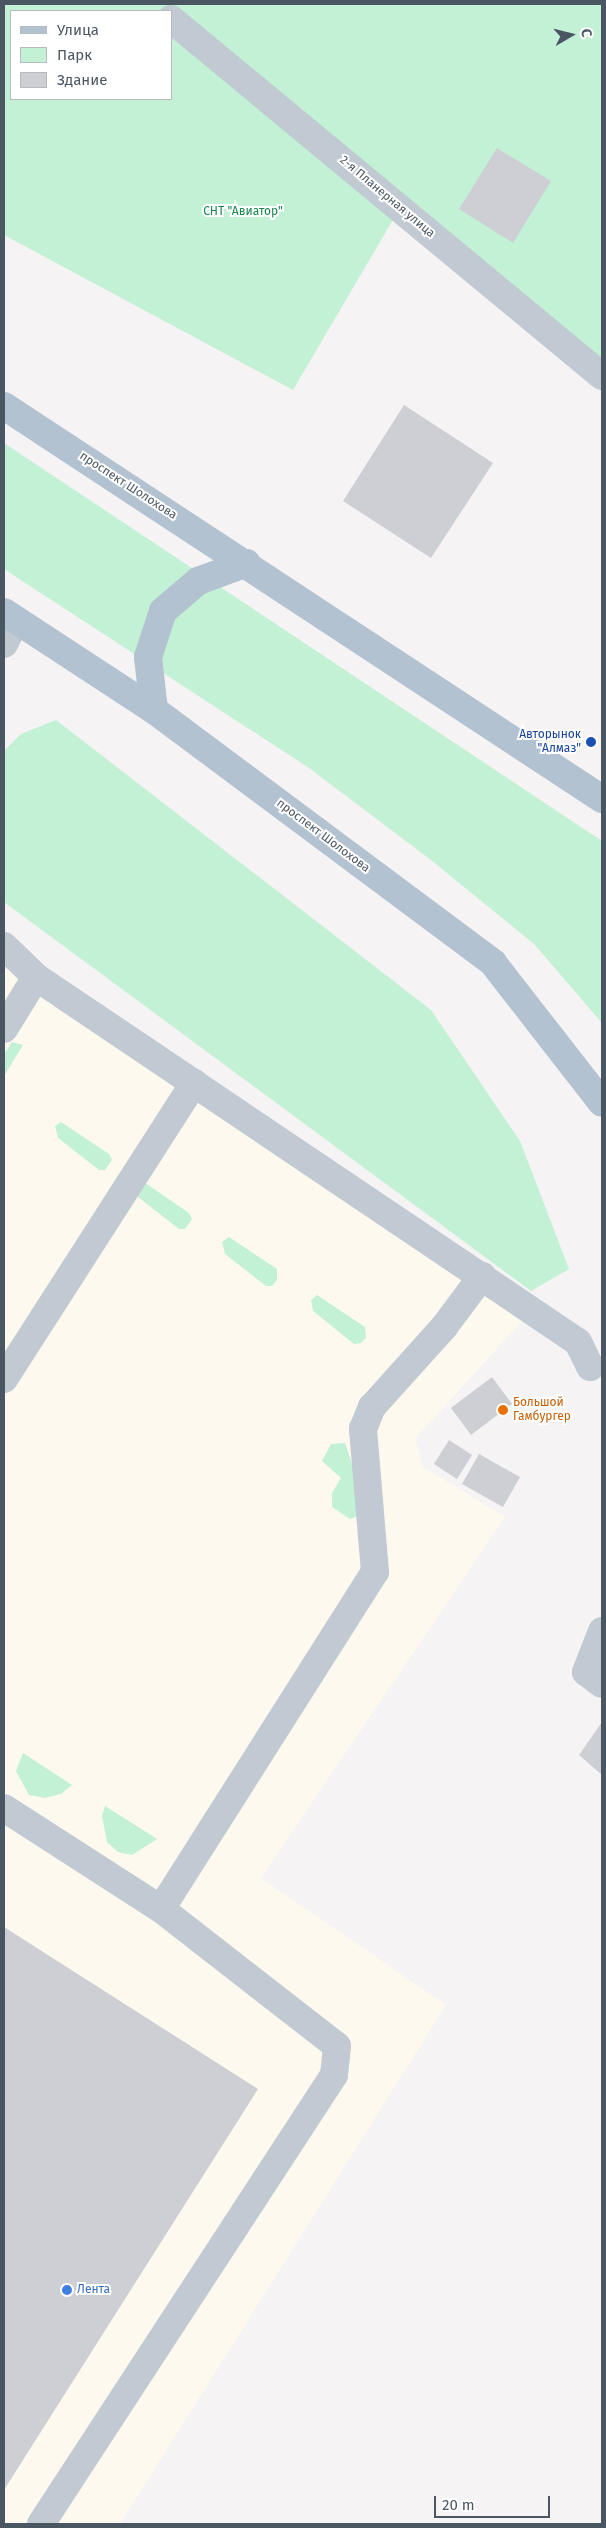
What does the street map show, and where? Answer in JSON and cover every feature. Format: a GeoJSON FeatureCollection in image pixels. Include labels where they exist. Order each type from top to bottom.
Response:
{"type":"FeatureCollection","features":[{"type":"Feature","properties":{"kind":"main road","name":"проспект Шолохова"},"geometry":{"type":"LineString","coordinates":[[4,406],[247,562],[602,799]]}},
{"type":"Feature","properties":{"kind":"main road"},"geometry":{"type":"LineString","coordinates":[[154,710],[148,657],[162,611],[198,581],[247,562]]}},
{"type":"Feature","properties":{"kind":"main road","name":"проспект Шолохова"},"geometry":{"type":"LineString","coordinates":[[8,625],[154,710],[493,963],[602,1103]]}},
{"type":"Feature","properties":{"kind":"lane","name":"2-я Планерная улица"},"geometry":{"type":"LineString","coordinates":[[172,20],[602,376]]}},
{"type":"Feature","properties":{"kind":"lane"},"geometry":{"type":"LineString","coordinates":[[4,946],[36,977],[578,1342],[590,1367]]}},
{"type":"Feature","properties":{"kind":"lane"},"geometry":{"type":"LineString","coordinates":[[4,1029],[36,977]]}},
{"type":"Feature","properties":{"kind":"lane"},"geometry":{"type":"LineString","coordinates":[[4,1379],[194,1082]]}},
{"type":"Feature","properties":{"kind":"lane"},"geometry":{"type":"LineString","coordinates":[[161,1909],[375,1572],[363,1429],[372,1407],[444,1327],[482,1276]]}},
{"type":"Feature","properties":{"kind":"lane"},"geometry":{"type":"LineString","coordinates":[[602,1631],[586,1672],[602,1684]]}},
{"type":"Feature","properties":{"kind":"lane"},"geometry":{"type":"LineString","coordinates":[[4,1808],[161,1909],[338,2046],[334,2075],[41,2524]]}},
{"type":"Feature","properties":{"kind":"shaded area","name":"Лента"},"geometry":{"type":"Polygon","coordinates":[[[4,968],[523,1320],[415,1439],[423,1467],[505,1517],[261,1878],[446,2005],[120,2524],[4,2524],[4,968]]]}},
{"type":"Feature","properties":{"kind":"green space","name":"СНТ \"Авиатор\""},"geometry":{"type":"Polygon","coordinates":[[[4,4],[602,4],[602,392],[394,218],[293,390],[4,235],[4,4]]]}},
{"type":"Feature","properties":{"kind":"green space"},"geometry":{"type":"Polygon","coordinates":[[[4,443],[602,841],[602,1023],[534,944],[431,860],[309,768],[4,569],[4,443]]]}},
{"type":"Feature","properties":{"kind":"green space"},"geometry":{"type":"Polygon","coordinates":[[[56,720],[431,1010],[520,1141],[569,1269],[531,1291],[4,902],[4,751],[21,734],[56,720]]]}},
{"type":"Feature","properties":{"kind":"green space"},"geometry":{"type":"Polygon","coordinates":[[[12,1042],[23,1045],[4,1076],[4,1054],[12,1042]]]}},
{"type":"Feature","properties":{"kind":"green space"},"geometry":{"type":"Polygon","coordinates":[[[61,1122],[109,1154],[112,1160],[105,1170],[99,1170],[58,1138],[55,1126],[61,1122]]]}},
{"type":"Feature","properties":{"kind":"green space"},"geometry":{"type":"Polygon","coordinates":[[[141,1180],[189,1213],[192,1219],[185,1229],[179,1229],[138,1197],[135,1192],[141,1180]]]}},
{"type":"Feature","properties":{"kind":"green space"},"geometry":{"type":"Polygon","coordinates":[[[229,1237],[277,1269],[277,1280],[272,1286],[266,1286],[225,1254],[222,1242],[229,1237]]]}},
{"type":"Feature","properties":{"kind":"green space"},"geometry":{"type":"Polygon","coordinates":[[[317,1295],[365,1327],[366,1338],[361,1343],[354,1344],[313,1311],[311,1300],[317,1295]]]}},
{"type":"Feature","properties":{"kind":"green space"},"geometry":{"type":"Polygon","coordinates":[[[345,1443],[359,1484],[361,1515],[350,1519],[332,1507],[332,1493],[341,1478],[322,1461],[331,1444],[345,1443]]]}},
{"type":"Feature","properties":{"kind":"green space"},"geometry":{"type":"Polygon","coordinates":[[[23,1753],[72,1785],[61,1794],[45,1798],[29,1795],[16,1771],[23,1753]]]}},
{"type":"Feature","properties":{"kind":"green space"},"geometry":{"type":"Polygon","coordinates":[[[105,1806],[157,1839],[132,1855],[118,1852],[107,1842],[102,1816],[105,1806]]]}},
{"type":"Feature","properties":{"kind":"building"},"geometry":{"type":"Polygon","coordinates":[[[497,148],[551,181],[513,243],[459,209],[497,148]]]}},
{"type":"Feature","properties":{"kind":"building"},"geometry":{"type":"Polygon","coordinates":[[[404,405],[493,463],[431,558],[343,501],[404,405]]]}},
{"type":"Feature","properties":{"kind":"building"},"geometry":{"type":"Polygon","coordinates":[[[492,1377],[512,1404],[471,1435],[451,1408],[492,1377]]]}},
{"type":"Feature","properties":{"kind":"building"},"geometry":{"type":"Polygon","coordinates":[[[449,1440],[472,1455],[457,1479],[434,1464],[449,1440]]]}},
{"type":"Feature","properties":{"kind":"building"},"geometry":{"type":"Polygon","coordinates":[[[479,1454],[520,1477],[503,1507],[462,1484],[479,1454]]]}},
{"type":"Feature","properties":{"kind":"building"},"geometry":{"type":"Polygon","coordinates":[[[602,1722],[602,1775],[579,1755],[602,1722]]]}},
{"type":"Feature","properties":{"kind":"building","name":"Лента"},"geometry":{"type":"Polygon","coordinates":[[[4,1927],[258,2089],[4,2490],[4,1927]]]}},
{"type":"Feature","properties":{"kind":"place","name":"Авторынок \"Алмаз\""},"geometry":{"type":"Point","coordinates":[591,742]}},
{"type":"Feature","properties":{"kind":"place","name":"Большой Гамбургер"},"geometry":{"type":"Point","coordinates":[503,1410]}},
{"type":"Feature","properties":{"kind":"place","name":"Лента"},"geometry":{"type":"Point","coordinates":[67,2290]}}]}
